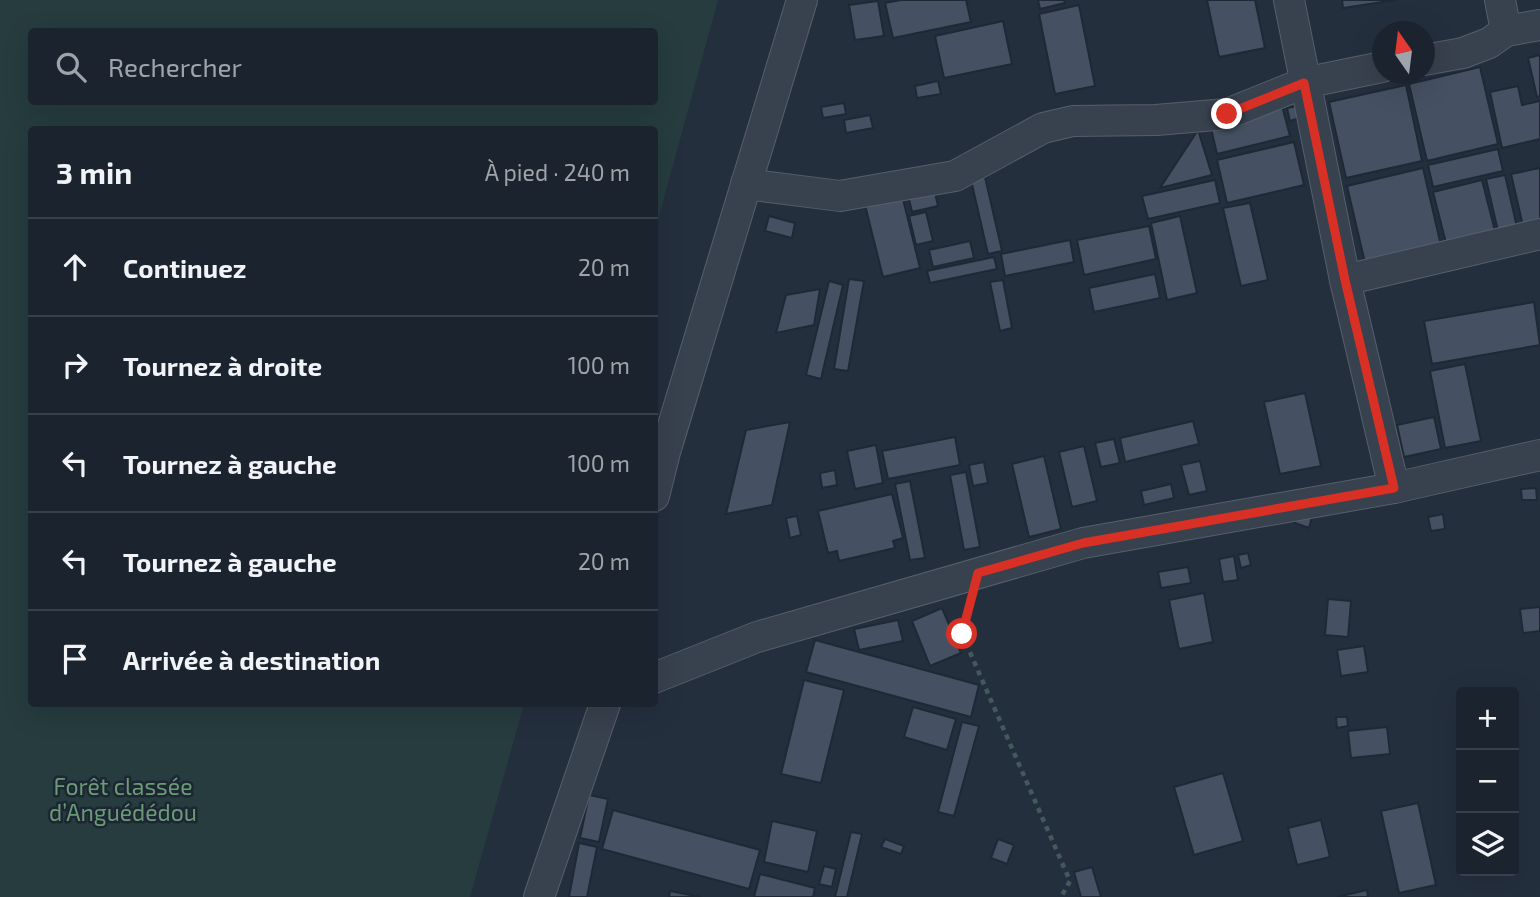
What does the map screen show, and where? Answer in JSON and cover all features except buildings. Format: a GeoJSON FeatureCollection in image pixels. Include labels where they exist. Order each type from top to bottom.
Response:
{"type":"FeatureCollection","features":[{"type":"Feature","properties":{"kind":"street"},"geometry":{"type":"LineString","coordinates":[[658,480],[802,0]]}},
{"type":"Feature","properties":{"kind":"street"},"geometry":{"type":"LineString","coordinates":[[1289,0],[1345,280],[1394,488]]}},
{"type":"Feature","properties":{"kind":"street"},"geometry":{"type":"LineString","coordinates":[[1500,0],[1506,31]]}},
{"type":"Feature","properties":{"kind":"street"},"geometry":{"type":"LineString","coordinates":[[1435,58],[1463,53],[1489,43],[1506,31],[1540,25]]}},
{"type":"Feature","properties":{"kind":"street"},"geometry":{"type":"LineString","coordinates":[[746,184],[840,196],[955,176],[1043,128],[1073,121],[1156,120],[1227,114],[1304,83],[1372,69]]}},
{"type":"Feature","properties":{"kind":"street"},"geometry":{"type":"LineString","coordinates":[[1345,280],[1540,234]]}},
{"type":"Feature","properties":{"kind":"street"},"geometry":{"type":"LineString","coordinates":[[658,676],[757,637],[1083,543],[1394,488],[1540,455]]}},
{"type":"Feature","properties":{"kind":"street"},"geometry":{"type":"LineString","coordinates":[[539,897],[604,707]]}},
{"type":"Feature","properties":{"kind":"path"},"geometry":{"type":"LineString","coordinates":[[978,573],[962,634],[1070,881],[1061,897]]}},
{"type":"Feature","properties":{"kind":"green space","name":"Forêt classée d’Anguédédou"},"geometry":{"type":"Polygon","coordinates":[[[0,0],[718,0],[658,220],[658,126],[28,126],[28,707],[523,707],[470,897],[0,897],[0,0]]]}},
{"type":"Feature","properties":{"kind":"route"},"geometry":{"type":"LineString","coordinates":[[962,634],[978,573],[1083,543],[1394,488],[1345,280],[1304,83],[1227,114]]}}]}
